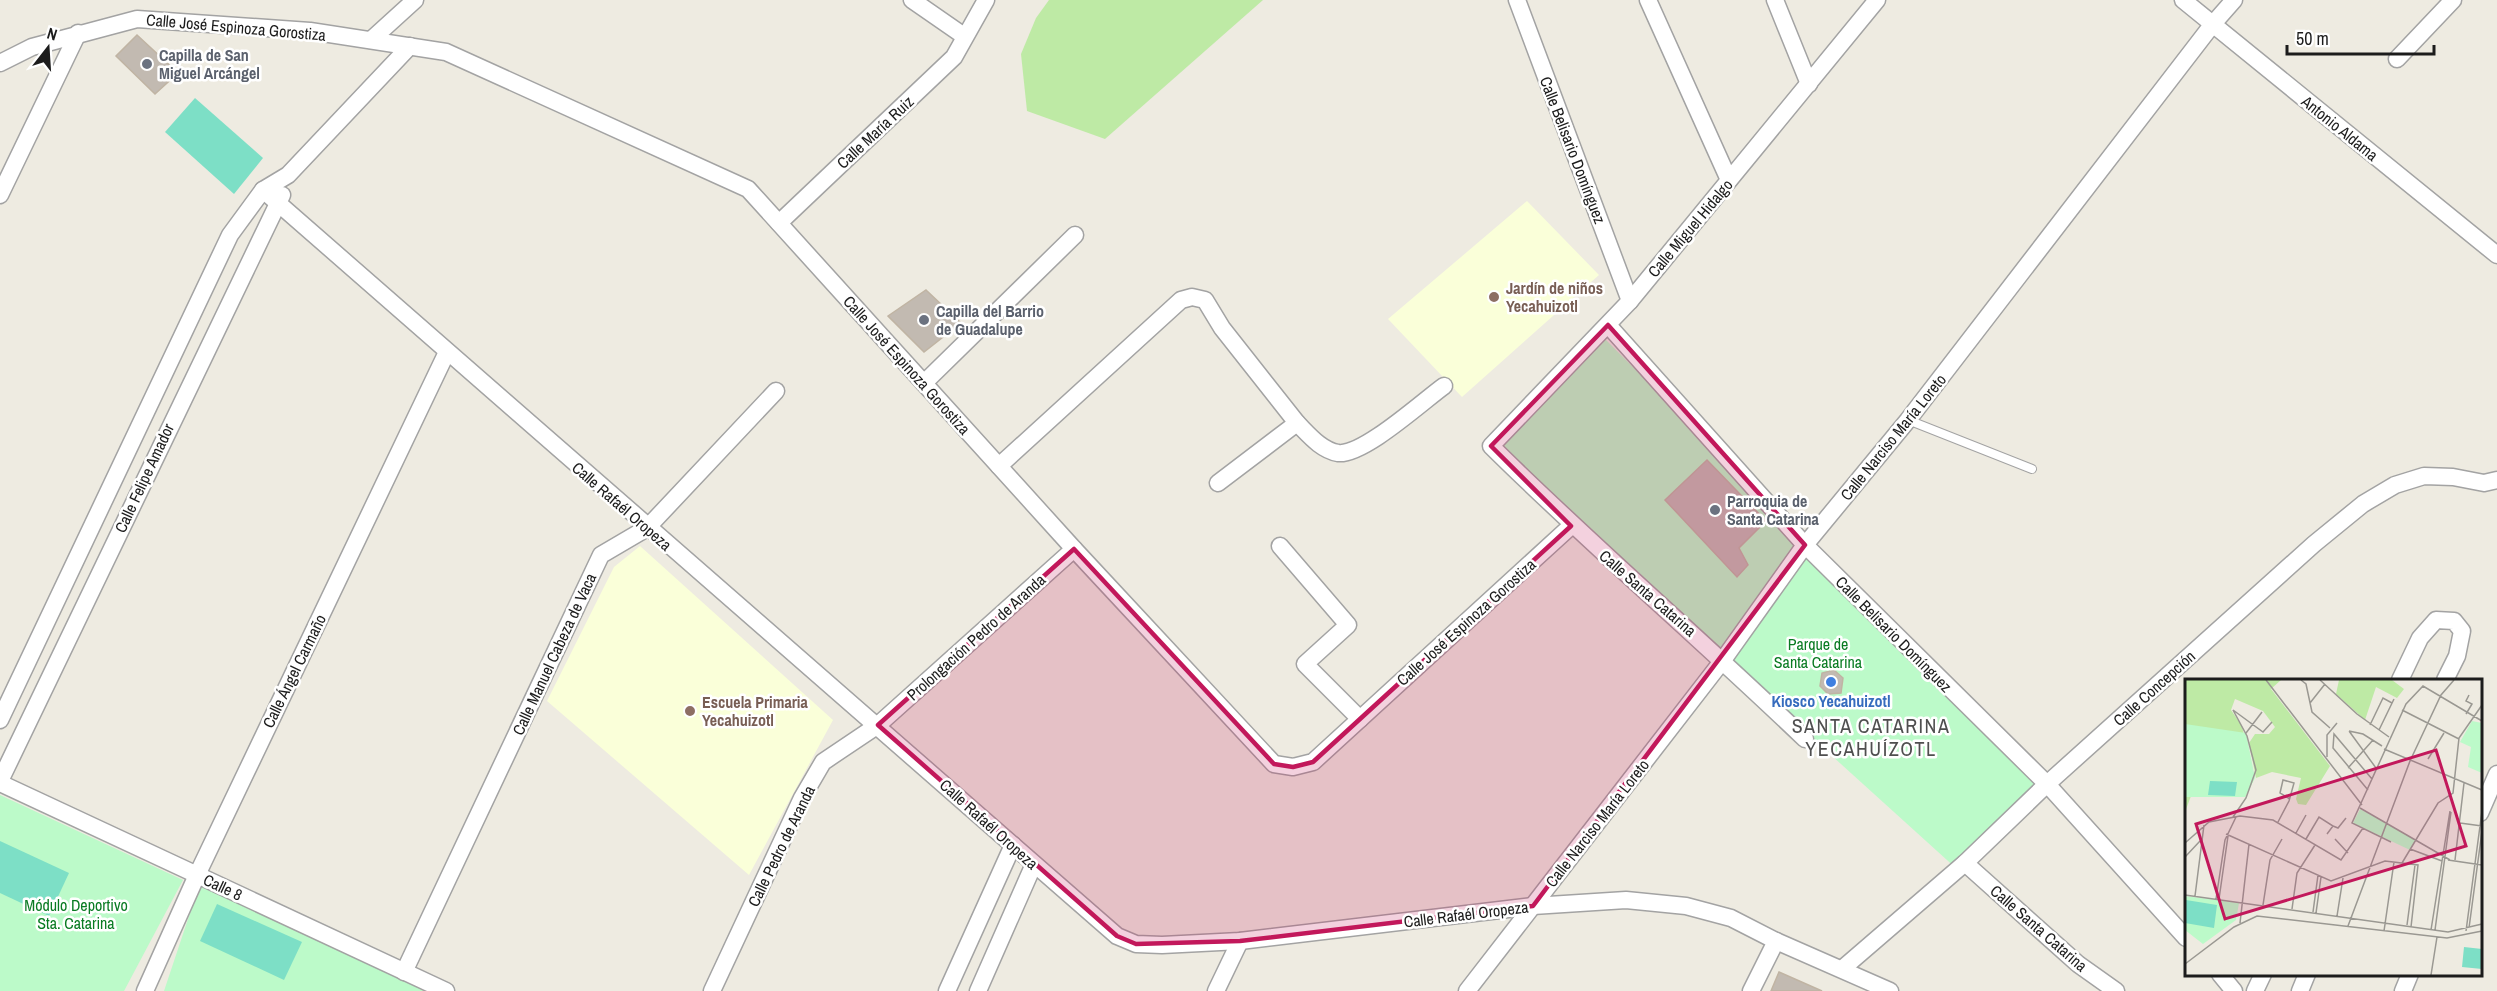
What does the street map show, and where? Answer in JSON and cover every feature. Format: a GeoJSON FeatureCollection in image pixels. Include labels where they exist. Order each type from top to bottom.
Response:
{"type":"FeatureCollection","features":[{"type":"Feature","properties":{"kind":"street"},"geometry":{"type":"LineString","coordinates":[[371,40],[415,0]]}},
{"type":"Feature","properties":{"kind":"street"},"geometry":{"type":"LineString","coordinates":[[912,0],[964,36]]}},
{"type":"Feature","properties":{"kind":"street","name":"Calle María Ruiz"},"geometry":{"type":"LineString","coordinates":[[779,223],[954,57],[986,0]]}},
{"type":"Feature","properties":{"kind":"street","name":"Calle Belisario Domínguez"},"geometry":{"type":"LineString","coordinates":[[1517,0],[1630,301]]}},
{"type":"Feature","properties":{"kind":"street"},"geometry":{"type":"LineString","coordinates":[[1648,0],[1730,180]]}},
{"type":"Feature","properties":{"kind":"street"},"geometry":{"type":"LineString","coordinates":[[1775,0],[1809,84]]}},
{"type":"Feature","properties":{"kind":"street","name":"Calle Miguel Hidalgo"},"geometry":{"type":"LineString","coordinates":[[1491,447],[1630,301],[1877,0]]}},
{"type":"Feature","properties":{"kind":"street","name":"Antonio Aldama"},"geometry":{"type":"LineString","coordinates":[[2183,0],[2497,255]]}},
{"type":"Feature","properties":{"kind":"street","name":"Calle Narciso María Loreto"},"geometry":{"type":"LineString","coordinates":[[1467,991],[1723,660],[1805,545],[1908,420],[2212,25],[2234,0]]}},
{"type":"Feature","properties":{"kind":"street"},"geometry":{"type":"LineString","coordinates":[[2397,59],[2453,0]]}},
{"type":"Feature","properties":{"kind":"street","name":"Calle José Espinoza Gorostiza"},"geometry":{"type":"LineString","coordinates":[[0,63],[32,47],[136,19],[310,31],[446,52],[748,189],[1074,549],[1274,764],[1293,767],[1313,762],[1571,526]]}},
{"type":"Feature","properties":{"kind":"street"},"geometry":{"type":"LineString","coordinates":[[0,195],[7,169],[78,33]]}},
{"type":"Feature","properties":{"kind":"street","name":"Calle Felipe Amador"},"geometry":{"type":"LineString","coordinates":[[0,720],[230,235],[263,190],[288,175],[410,46]]}},
{"type":"Feature","properties":{"kind":"street","name":"Calle Felipe Amador"},"geometry":{"type":"LineString","coordinates":[[0,782],[254,249],[279,203],[288,175]]}},
{"type":"Feature","properties":{"kind":"street","name":"Calle Rafaél Oropeza"},"geometry":{"type":"LineString","coordinates":[[263,190],[647,528],[878,724],[1117,936],[1136,944],[1240,941],[1533,906],[1626,900],[1686,906],[1731,918],[1776,941],[1890,991]]}},
{"type":"Feature","properties":{"kind":"street"},"geometry":{"type":"LineString","coordinates":[[924,383],[1075,235]]}},
{"type":"Feature","properties":{"kind":"street"},"geometry":{"type":"LineString","coordinates":[[999,466],[1181,300],[1192,297],[1205,300],[1222,328],[1297,423],[1324,448],[1340,453],[1359,448],[1444,386]]}},
{"type":"Feature","properties":{"kind":"street","name":"Calle Belisario Domínguez"},"geometry":{"type":"LineString","coordinates":[[1608,325],[1805,545],[2047,784],[2185,936]]}},
{"type":"Feature","properties":{"kind":"street","name":"Calle Ángel Carmaño"},"geometry":{"type":"LineString","coordinates":[[145,991],[197,875],[447,352]]}},
{"type":"Feature","properties":{"kind":"street","name":"Calle Manuel Cabeza de Vaca"},"geometry":{"type":"LineString","coordinates":[[404,972],[601,555],[647,528],[776,391]]}},
{"type":"Feature","properties":{"kind":"street"},"geometry":{"type":"LineString","coordinates":[[1218,483],[1297,423]]}},
{"type":"Feature","properties":{"kind":"street","name":"Calle Santa Catarina"},"geometry":{"type":"LineString","coordinates":[[1491,447],[1571,526],[1723,660],[1805,739]]}},
{"type":"Feature","properties":{"kind":"street","name":"Calle Concepción"},"geometry":{"type":"LineString","coordinates":[[1842,969],[1965,863],[2047,784],[2314,544],[2363,504],[2395,485],[2424,476],[2453,477],[2484,483],[2497,480]]}},
{"type":"Feature","properties":{"kind":"street"},"geometry":{"type":"LineString","coordinates":[[1280,546],[1348,625],[1305,664],[1360,719]]}},
{"type":"Feature","properties":{"kind":"street","name":"Prolongación Pedro de Aranda"},"geometry":{"type":"LineString","coordinates":[[878,724],[1074,549]]}},
{"type":"Feature","properties":{"kind":"street"},"geometry":{"type":"LineString","coordinates":[[2401,679],[2420,638],[2436,620],[2454,621],[2462,631],[2457,656],[2446,679]]}},
{"type":"Feature","properties":{"kind":"street","name":"Calle Pedro de Aranda"},"geometry":{"type":"LineString","coordinates":[[712,991],[802,798],[823,762],[878,724]]}},
{"type":"Feature","properties":{"kind":"street"},"geometry":{"type":"LineString","coordinates":[[2482,811],[2497,774]]}},
{"type":"Feature","properties":{"kind":"street","name":"Calle 8"},"geometry":{"type":"LineString","coordinates":[[0,782],[446,991]]}},
{"type":"Feature","properties":{"kind":"street"},"geometry":{"type":"LineString","coordinates":[[947,991],[1013,845]]}},
{"type":"Feature","properties":{"kind":"street","name":"Calle Santa Catarina"},"geometry":{"type":"LineString","coordinates":[[1965,863],[2078,964],[2116,991]]}},
{"type":"Feature","properties":{"kind":"street"},"geometry":{"type":"LineString","coordinates":[[978,991],[1034,864]]}},
{"type":"Feature","properties":{"kind":"street"},"geometry":{"type":"LineString","coordinates":[[1216,991],[1240,941]]}},
{"type":"Feature","properties":{"kind":"street"},"geometry":{"type":"LineString","coordinates":[[1752,991],[1776,941]]}},
{"type":"Feature","properties":{"kind":"street"},"geometry":{"type":"LineString","coordinates":[[2221,976],[2235,991]]}},
{"type":"Feature","properties":{"kind":"street"},"geometry":{"type":"LineString","coordinates":[[2255,991],[2262,976]]}},
{"type":"Feature","properties":{"kind":"street"},"geometry":{"type":"LineString","coordinates":[[2300,991],[2307,976]]}},
{"type":"Feature","properties":{"kind":"street"},"geometry":{"type":"LineString","coordinates":[[2403,991],[2410,976]]}},
{"type":"Feature","properties":{"kind":"lane"},"geometry":{"type":"LineString","coordinates":[[1908,420],[2032,469]]}},
{"type":"Feature","properties":{"kind":"highlighted area"},"geometry":{"type":"Polygon","coordinates":[[[1608,325],[1805,545],[1533,906],[1240,941],[1136,944],[1117,936],[878,725],[1074,549],[1274,764],[1293,767],[1313,762],[1571,526],[1491,446],[1608,325]]]}},
{"type":"Feature","properties":{"kind":"shaded area","name":"Jardín de niños Yecahuizotl"},"geometry":{"type":"Polygon","coordinates":[[[1527,201],[1599,275],[1462,397],[1388,319],[1527,201]]]}},
{"type":"Feature","properties":{"kind":"shaded area","name":"Escuela Primaria Yecahuizotl"},"geometry":{"type":"Polygon","coordinates":[[[640,546],[833,720],[749,875],[547,701],[614,567],[640,546]]]}},
{"type":"Feature","properties":{"kind":"green space"},"geometry":{"type":"Polygon","coordinates":[[[1049,0],[1263,0],[1105,139],[1027,111],[1021,54],[1036,18],[1049,0]]]}},
{"type":"Feature","properties":{"kind":"green space"},"geometry":{"type":"Polygon","coordinates":[[[195,98],[263,158],[234,194],[165,132],[195,98]]]}},
{"type":"Feature","properties":{"kind":"green space"},"geometry":{"type":"Polygon","coordinates":[[[1600,334],[1810,544],[1725,655],[1492,446],[1600,334]]]}},
{"type":"Feature","properties":{"kind":"green space","name":"Parque de Santa Catarina"},"geometry":{"type":"Polygon","coordinates":[[[1810,548],[2046,793],[1958,870],[1725,659],[1810,548]]]}},
{"type":"Feature","properties":{"kind":"green space","name":"Módulo Deportivo Sta. Catarina"},"geometry":{"type":"Polygon","coordinates":[[[0,795],[183,880],[124,991],[0,991],[0,795]]]}},
{"type":"Feature","properties":{"kind":"green space"},"geometry":{"type":"Polygon","coordinates":[[[0,841],[69,873],[49,916],[0,893],[0,841]]]}},
{"type":"Feature","properties":{"kind":"green space"},"geometry":{"type":"Polygon","coordinates":[[[202,877],[446,991],[164,991],[202,877]]]}},
{"type":"Feature","properties":{"kind":"green space"},"geometry":{"type":"Polygon","coordinates":[[[217,904],[302,942],[284,980],[200,941],[217,904]]]}},
{"type":"Feature","properties":{"kind":"building","name":"Capilla de San Miguel Arcángel"},"geometry":{"type":"Polygon","coordinates":[[[137,35],[178,73],[155,94],[116,56],[137,35]]]}},
{"type":"Feature","properties":{"kind":"building","name":"Capilla del Barrio de Guadalupe"},"geometry":{"type":"Polygon","coordinates":[[[926,290],[961,323],[924,352],[888,316],[926,290]]]}},
{"type":"Feature","properties":{"kind":"building","name":"Parroquia de Santa Catarina"},"geometry":{"type":"Polygon","coordinates":[[[1707,460],[1766,521],[1739,548],[1748,565],[1737,577],[1665,500],[1707,460]]]}},
{"type":"Feature","properties":{"kind":"building","name":"Kiosco Yecahuizotl"},"geometry":{"type":"Polygon","coordinates":[[[1834,670],[1843,678],[1841,693],[1828,694],[1820,686],[1822,673],[1834,670]]]}},
{"type":"Feature","properties":{"kind":"building"},"geometry":{"type":"Polygon","coordinates":[[[1779,972],[1822,991],[1771,991],[1779,972]]]}},
{"type":"Feature","properties":{"kind":"place","name":"Capilla de San Miguel Arcángel"},"geometry":{"type":"Point","coordinates":[147,64]}},
{"type":"Feature","properties":{"kind":"place","name":"Jardín de niños Yecahuizotl"},"geometry":{"type":"Point","coordinates":[1494,297]}},
{"type":"Feature","properties":{"kind":"place","name":"Capilla del Barrio de Guadalupe"},"geometry":{"type":"Point","coordinates":[924,320]}},
{"type":"Feature","properties":{"kind":"place","name":"Parroquia de Santa Catarina"},"geometry":{"type":"Point","coordinates":[1715,510]}},
{"type":"Feature","properties":{"kind":"place","name":"Kiosco Yecahuizotl"},"geometry":{"type":"Point","coordinates":[1831,682]}},
{"type":"Feature","properties":{"kind":"place","name":"Escuela Primaria Yecahuizotl"},"geometry":{"type":"Point","coordinates":[690,711]}},
{"type":"Feature","properties":{"kind":"district","name":"SANTA CATARINA YECAHUÍZOTL"},"geometry":{"type":"Point","coordinates":[1871,738]}}]}
